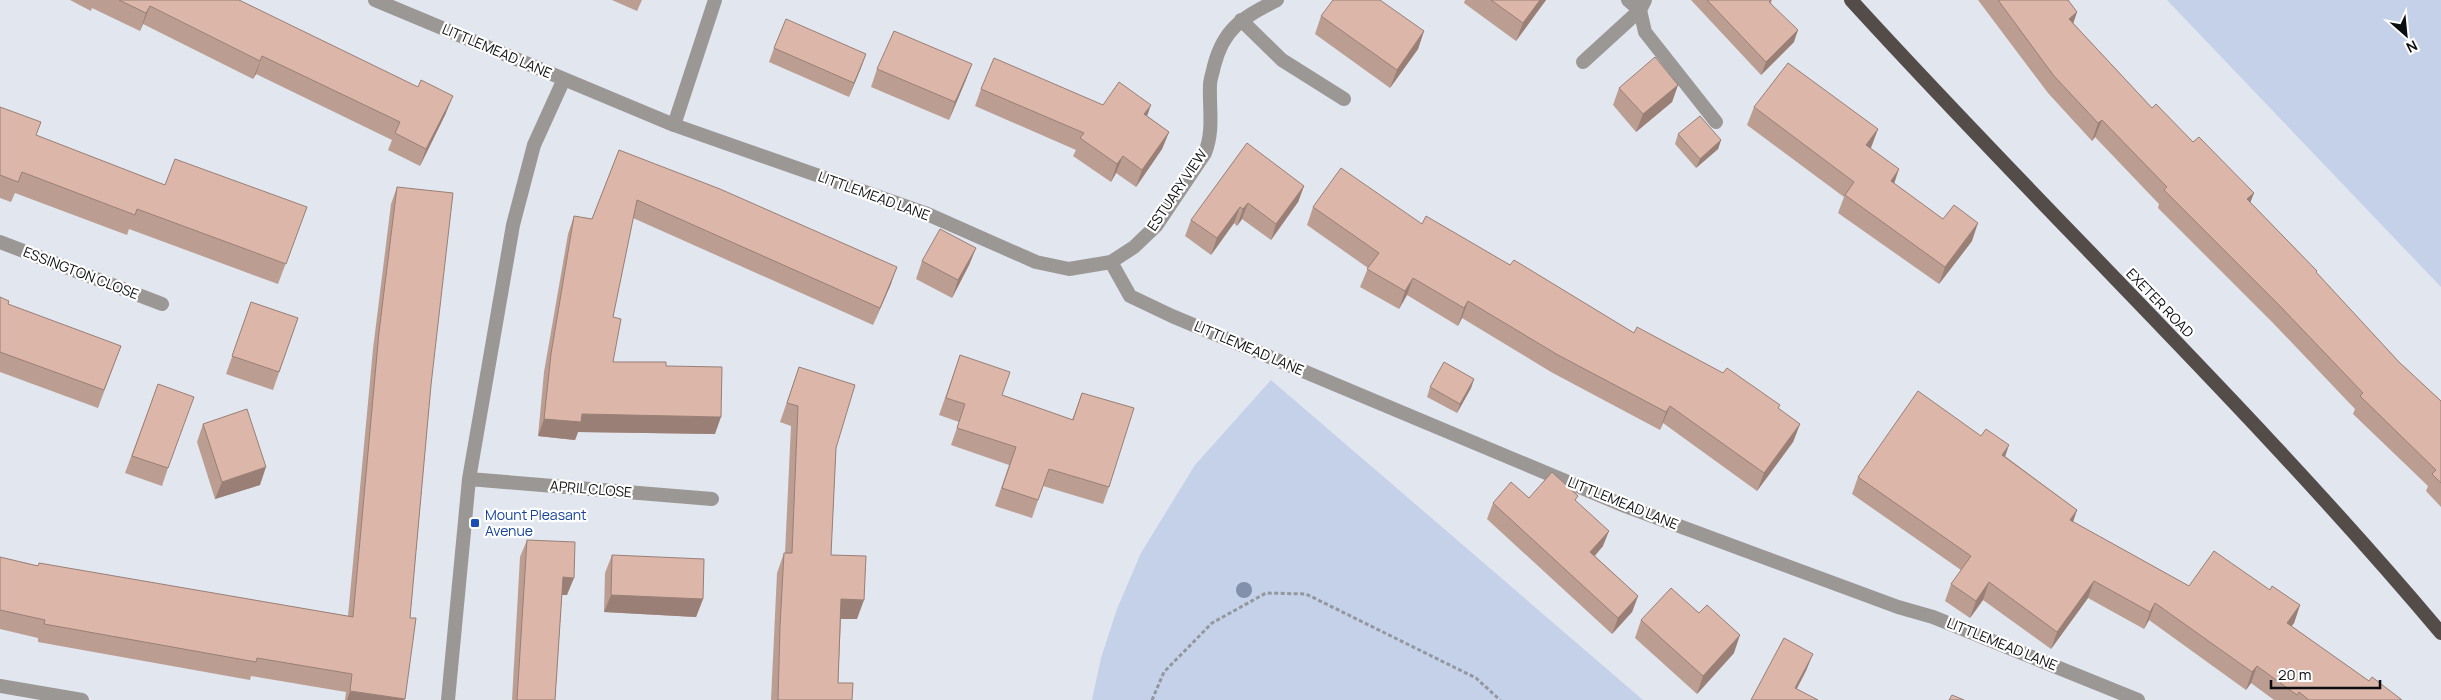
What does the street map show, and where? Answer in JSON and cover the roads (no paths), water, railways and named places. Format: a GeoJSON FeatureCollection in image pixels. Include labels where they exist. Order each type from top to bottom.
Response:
{"type":"FeatureCollection","features":[{"type":"Feature","properties":{"kind":"highway","name":"EXETER ROAD"},"geometry":{"type":"LineString","coordinates":[[1851,0],[1956,114],[2275,447],[2394,576],[2441,633]]}},
{"type":"Feature","properties":{"kind":"street","name":"LITTLEMEAD LANE"},"geometry":{"type":"LineString","coordinates":[[375,0],[674,125],[924,213],[1036,262],[1069,270],[1111,262],[1130,296],[1172,316],[1625,506],[1898,607],[1933,617],[2138,700]]}},
{"type":"Feature","properties":{"kind":"street"},"geometry":{"type":"LineString","coordinates":[[674,125],[715,0]]}},
{"type":"Feature","properties":{"kind":"street","name":"ESTUARY VIEW"},"geometry":{"type":"LineString","coordinates":[[1111,262],[1134,247],[1156,226],[1205,153],[1210,140],[1212,121],[1210,84],[1219,46],[1241,20],[1276,0]]}},
{"type":"Feature","properties":{"kind":"street"},"geometry":{"type":"LineString","coordinates":[[1628,0],[1643,5]]}},
{"type":"Feature","properties":{"kind":"street"},"geometry":{"type":"LineString","coordinates":[[1582,62],[1643,5]]}},
{"type":"Feature","properties":{"kind":"street"},"geometry":{"type":"LineString","coordinates":[[1643,5],[1646,32],[1716,122]]}},
{"type":"Feature","properties":{"kind":"street"},"geometry":{"type":"LineString","coordinates":[[1241,20],[1282,60],[1344,99]]}},
{"type":"Feature","properties":{"kind":"street"},"geometry":{"type":"LineString","coordinates":[[448,700],[469,479],[513,226],[534,146],[564,79]]}},
{"type":"Feature","properties":{"kind":"street","name":"ESSINGTON CLOSE"},"geometry":{"type":"LineString","coordinates":[[0,242],[162,304]]}},
{"type":"Feature","properties":{"kind":"street","name":"APRIL CLOSE"},"geometry":{"type":"LineString","coordinates":[[469,479],[712,499]]}},
{"type":"Feature","properties":{"kind":"street"},"geometry":{"type":"LineString","coordinates":[[0,686],[82,700]]}},
{"type":"Feature","properties":{"kind":"place","name":"Mount Pleasant Avenue"},"geometry":{"type":"Point","coordinates":[475,523]}}]}
